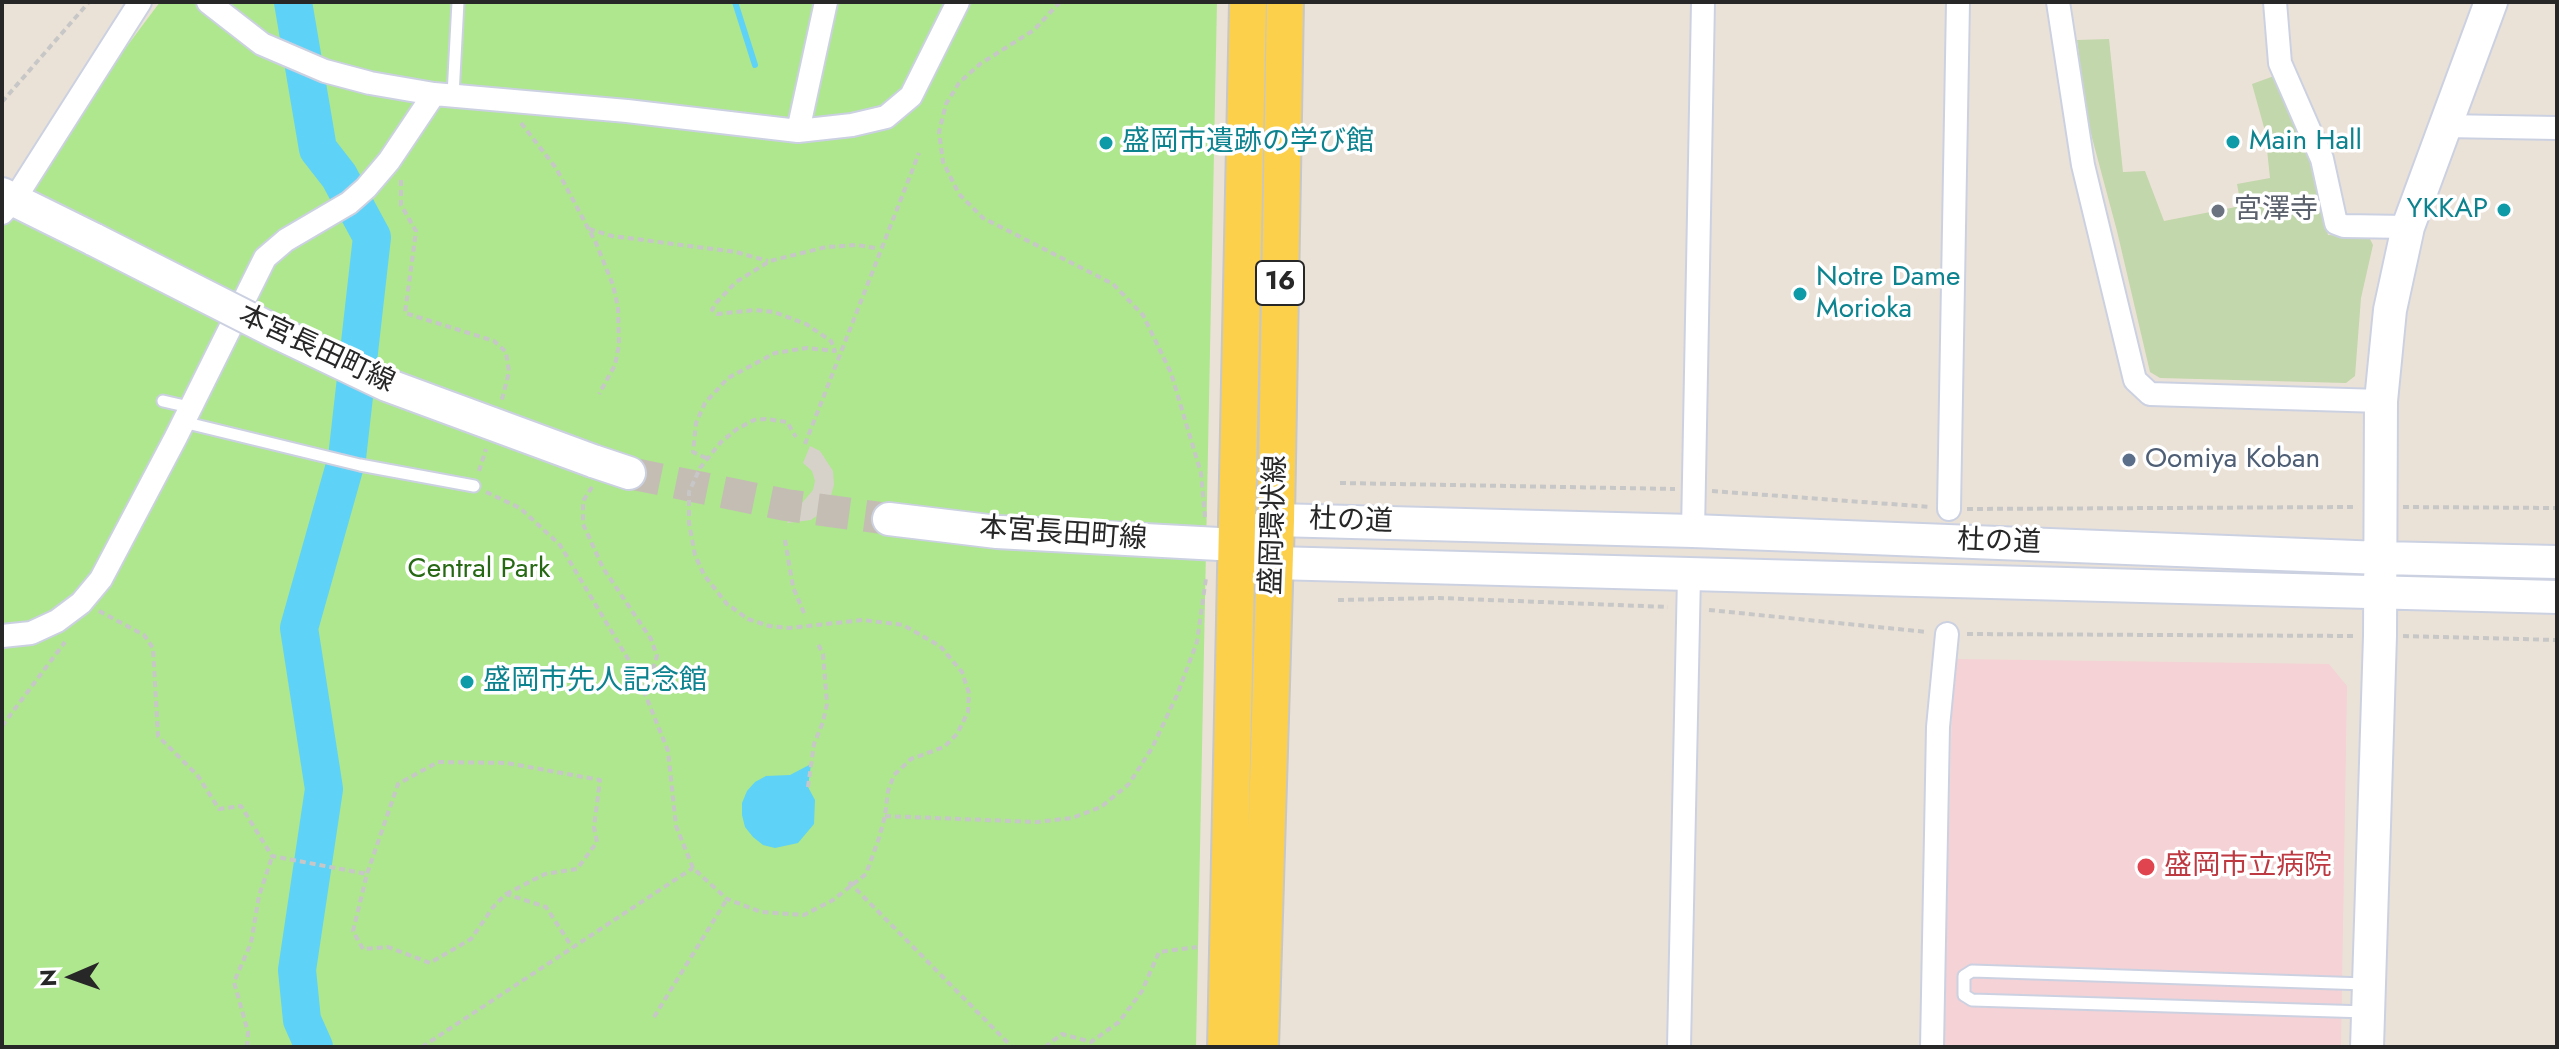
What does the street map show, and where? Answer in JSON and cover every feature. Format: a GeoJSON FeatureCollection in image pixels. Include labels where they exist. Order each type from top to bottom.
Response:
{"type":"FeatureCollection","features":[{"type":"Feature","properties":{"kind":"main road","name":"盛岡環状線"},"geometry":{"type":"LineString","coordinates":[[1226,1047],[1222,544],[1248,2]]}},
{"type":"Feature","properties":{"kind":"main road","name":"盛岡環状線"},"geometry":{"type":"LineString","coordinates":[[1260,1047],[1276,520],[1285,2]]}},
{"type":"Feature","properties":{"kind":"main road"},"geometry":{"type":"LineString","coordinates":[[2367,1047],[2381,594],[2381,401],[2390,310],[2408,227],[2491,2]]}},
{"type":"Feature","properties":{"kind":"main road","name":"本宮長田町線"},"geometry":{"type":"LineString","coordinates":[[6,202],[95,240],[387,385],[609,466]]}},
{"type":"Feature","properties":{"kind":"main road","name":"本宮長田町線"},"geometry":{"type":"LineString","coordinates":[[889,519],[997,532],[1222,544]]}},
{"type":"Feature","properties":{"kind":"main road","name":"杜の道"},"geometry":{"type":"LineString","coordinates":[[1222,544],[1276,520],[1693,531],[2557,562]]}},
{"type":"Feature","properties":{"kind":"main road","name":"杜の道"},"geometry":{"type":"LineString","coordinates":[[1222,544],[1274,563],[2557,597]]}},
{"type":"Feature","properties":{"kind":"street"},"geometry":{"type":"LineString","coordinates":[[6,202],[140,2]]}},
{"type":"Feature","properties":{"kind":"street"},"geometry":{"type":"LineString","coordinates":[[208,2],[262,44],[325,71],[370,83],[443,94],[798,131],[852,125],[886,117],[911,96],[958,2]]}},
{"type":"Feature","properties":{"kind":"street"},"geometry":{"type":"LineString","coordinates":[[798,131],[826,2]]}},
{"type":"Feature","properties":{"kind":"street"},"geometry":{"type":"LineString","coordinates":[[1693,531],[1703,2]]}},
{"type":"Feature","properties":{"kind":"street"},"geometry":{"type":"LineString","coordinates":[[1949,509],[1958,2]]}},
{"type":"Feature","properties":{"kind":"street"},"geometry":{"type":"LineString","coordinates":[[2058,2],[2083,165],[2135,380],[2150,394],[2381,401]]}},
{"type":"Feature","properties":{"kind":"street"},"geometry":{"type":"LineString","coordinates":[[2275,2],[2280,63],[2322,159],[2336,223],[2344,226],[2408,227]]}},
{"type":"Feature","properties":{"kind":"street"},"geometry":{"type":"LineString","coordinates":[[2,636],[31,633],[57,621],[81,603],[101,579],[265,258],[286,240],[355,198],[443,94]]}},
{"type":"Feature","properties":{"kind":"street"},"geometry":{"type":"LineString","coordinates":[[2444,126],[2557,128]]}},
{"type":"Feature","properties":{"kind":"street"},"geometry":{"type":"LineString","coordinates":[[1679,1047],[1689,575]]}},
{"type":"Feature","properties":{"kind":"street"},"geometry":{"type":"LineString","coordinates":[[1932,1047],[1938,727],[1947,634]]}},
{"type":"Feature","properties":{"kind":"lane"},"geometry":{"type":"LineString","coordinates":[[443,94],[458,2]]}},
{"type":"Feature","properties":{"kind":"lane"},"geometry":{"type":"LineString","coordinates":[[163,401],[186,415],[331,458],[474,486]]}},
{"type":"Feature","properties":{"kind":"lane"},"geometry":{"type":"LineString","coordinates":[[1972,971],[2368,998],[1972,1000],[1964,995],[1964,976],[1972,971]]}},
{"type":"Feature","properties":{"kind":"path"},"geometry":{"type":"LineString","coordinates":[[2,102],[89,2]]}},
{"type":"Feature","properties":{"kind":"path"},"geometry":{"type":"LineString","coordinates":[[885,816],[1037,822],[1072,818],[1101,807],[1129,784],[1152,748],[1177,695],[1197,642],[1205,596],[1222,544],[1171,373],[1143,315],[1113,284],[983,218],[959,194],[943,162],[939,132],[946,104],[959,83],[980,64],[1034,30],[1060,2]]}},
{"type":"Feature","properties":{"kind":"path"},"geometry":{"type":"LineString","coordinates":[[500,100],[556,168],[589,229],[610,277],[618,307],[619,345],[615,365],[599,394]]}},
{"type":"Feature","properties":{"kind":"path"},"geometry":{"type":"LineString","coordinates":[[805,444],[919,153]]}},
{"type":"Feature","properties":{"kind":"path"},"geometry":{"type":"LineString","coordinates":[[389,161],[402,181],[401,205],[416,231],[405,313],[494,341],[506,352],[509,372],[499,411]]}},
{"type":"Feature","properties":{"kind":"path"},"geometry":{"type":"LineString","coordinates":[[589,229],[612,236],[736,252],[770,261]]}},
{"type":"Feature","properties":{"kind":"path"},"geometry":{"type":"LineString","coordinates":[[706,458],[693,452],[696,423],[705,403],[728,378],[775,353],[807,348],[835,351],[831,341],[818,331],[779,314],[747,309],[717,314],[712,310],[736,282],[770,261],[834,245],[875,248]]}},
{"type":"Feature","properties":{"kind":"path"},"geometry":{"type":"LineString","coordinates":[[489,441],[474,486],[520,508],[560,545],[637,674],[668,751],[676,826],[693,868],[727,899],[761,912],[804,915],[833,900],[866,874],[885,816],[888,791],[894,775],[911,759],[944,747],[962,728],[968,712],[969,693],[962,672],[940,646],[903,625],[863,620],[776,628],[748,619],[727,604],[704,575],[695,555],[689,523],[689,492],[706,458],[721,442],[754,420],[787,422],[796,437]]}},
{"type":"Feature","properties":{"kind":"path"},"geometry":{"type":"LineString","coordinates":[[609,466],[583,501],[583,524],[603,568],[651,639],[657,656],[653,669],[637,674]]}},
{"type":"Feature","properties":{"kind":"path"},"geometry":{"type":"LineString","coordinates":[[785,540],[793,587],[804,613]]}},
{"type":"Feature","properties":{"kind":"path"},"geometry":{"type":"LineString","coordinates":[[97,610],[144,635],[153,648],[158,736],[198,776],[219,809],[241,806],[272,856],[367,874]]}},
{"type":"Feature","properties":{"kind":"path"},"geometry":{"type":"LineString","coordinates":[[808,787],[814,744],[827,704],[823,654],[817,642]]}},
{"type":"Feature","properties":{"kind":"path"},"geometry":{"type":"LineString","coordinates":[[438,762],[507,763],[600,780],[594,827],[597,842],[577,869],[545,874],[506,894],[471,939],[430,963],[388,947],[363,949],[353,931],[367,874],[398,784],[438,762]]}},
{"type":"Feature","properties":{"kind":"path"},"geometry":{"type":"LineString","coordinates":[[247,1047],[248,1032],[234,982],[251,943],[259,896],[272,856]]}},
{"type":"Feature","properties":{"kind":"path"},"geometry":{"type":"LineString","coordinates":[[422,1047],[693,868]]}},
{"type":"Feature","properties":{"kind":"path"},"geometry":{"type":"LineString","coordinates":[[851,883],[1012,1047]]}},
{"type":"Feature","properties":{"kind":"path"},"geometry":{"type":"LineString","coordinates":[[506,894],[546,907],[572,947]]}},
{"type":"Feature","properties":{"kind":"path"},"geometry":{"type":"LineString","coordinates":[[654,1017],[727,899]]}},
{"type":"Feature","properties":{"kind":"path"},"geometry":{"type":"LineString","coordinates":[[1045,1047],[1062,1034],[1091,1042],[1119,1022],[1142,991],[1159,952],[1197,947]]}},
{"type":"Feature","properties":{"kind":"shaded area"},"geometry":{"type":"Polygon","coordinates":[[[810,446],[820,451],[833,471],[834,485],[830,499],[822,512],[811,520],[787,523],[795,505],[802,503],[813,490],[815,481],[812,471],[803,463],[810,446]]]}},
{"type":"Feature","properties":{"kind":"shaded area","name":"盛岡市立病院"},"geometry":{"type":"Polygon","coordinates":[[[1953,659],[2329,664],[2347,686],[2341,1047],[1944,1047],[1953,659]]]}},
{"type":"Feature","properties":{"kind":"green space","name":"Central Park"},"geometry":{"type":"Polygon","coordinates":[[[160,2],[1217,2],[1196,1047],[2,1047],[2,213],[160,2]]]}},
{"type":"Feature","properties":{"kind":"green space","name":"宮澤寺"},"geometry":{"type":"Polygon","coordinates":[[[2109,39],[2123,172],[2145,171],[2164,221],[2241,206],[2237,184],[2270,178],[2265,131],[2252,84],[2274,76],[2312,158],[2328,235],[2369,237],[2373,245],[2361,298],[2355,376],[2346,383],[2160,378],[2150,372],[2087,119],[2077,40],[2109,39]]]}},
{"type":"Feature","properties":{"kind":"water"},"geometry":{"type":"Polygon","coordinates":[[[811,764],[808,787],[815,800],[814,824],[798,843],[775,848],[763,845],[745,827],[742,803],[747,791],[766,776],[790,775],[811,764]]]}},
{"type":"Feature","properties":{"kind":"waterway"},"geometry":{"type":"LineString","coordinates":[[293,2],[318,149],[339,176],[372,237],[347,458],[299,628],[324,789],[297,970],[302,1020],[314,1047]]}},
{"type":"Feature","properties":{"kind":"waterway"},"geometry":{"type":"LineString","coordinates":[[735,2],[755,65]]}},
{"type":"Feature","properties":{"kind":"tunnel"},"geometry":{"type":"LineString","coordinates":[[629,473],[786,505],[889,519]]}},
{"type":"Feature","properties":{"kind":"place","name":"Main Hall"},"geometry":{"type":"Point","coordinates":[2233,142]}},
{"type":"Feature","properties":{"kind":"place","name":"盛岡市遺跡の学び館"},"geometry":{"type":"Point","coordinates":[1106,143]}},
{"type":"Feature","properties":{"kind":"place","name":"YKKAP"},"geometry":{"type":"Point","coordinates":[2504,210]}},
{"type":"Feature","properties":{"kind":"place","name":"宮澤寺"},"geometry":{"type":"Point","coordinates":[2218,211]}},
{"type":"Feature","properties":{"kind":"place","name":"Notre Dame Morioka"},"geometry":{"type":"Point","coordinates":[1800,294]}},
{"type":"Feature","properties":{"kind":"place","name":"Oomiya Koban"},"geometry":{"type":"Point","coordinates":[2129,460]}},
{"type":"Feature","properties":{"kind":"place","name":"盛岡市先人記念館"},"geometry":{"type":"Point","coordinates":[467,682]}},
{"type":"Feature","properties":{"kind":"place","name":"盛岡市立病院"},"geometry":{"type":"Point","coordinates":[2146,867]}}]}
